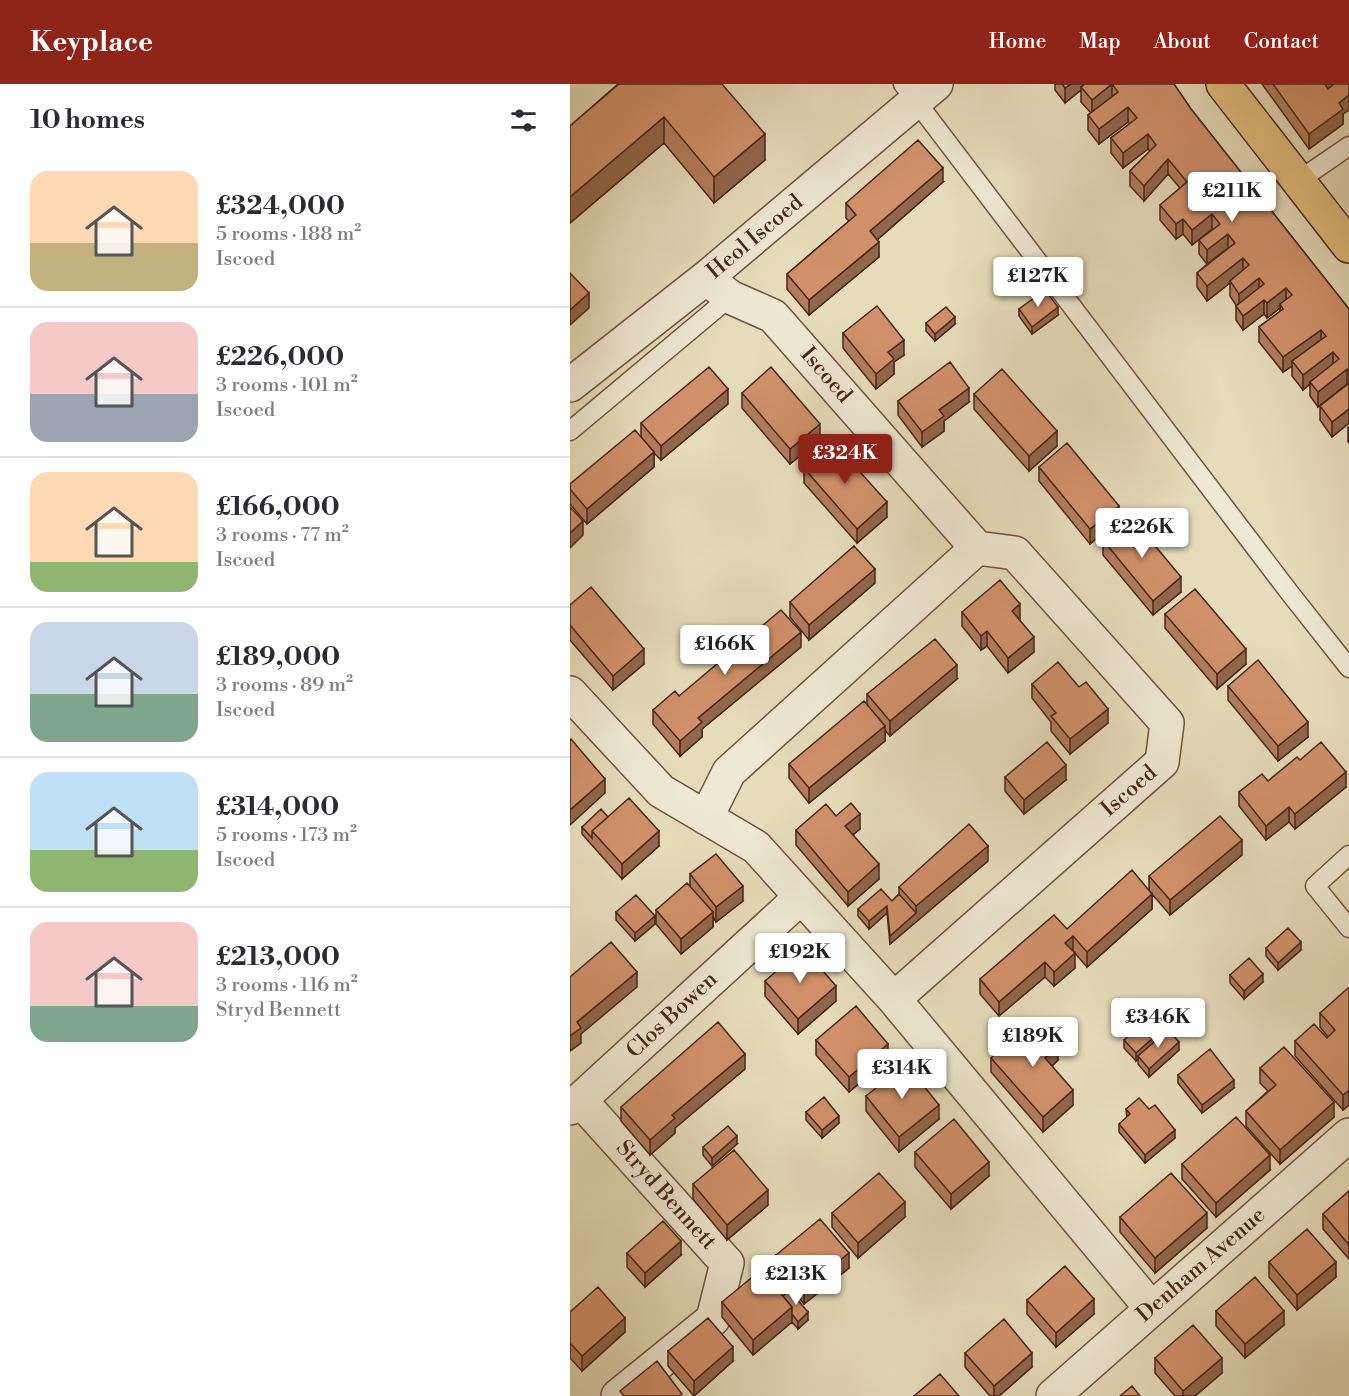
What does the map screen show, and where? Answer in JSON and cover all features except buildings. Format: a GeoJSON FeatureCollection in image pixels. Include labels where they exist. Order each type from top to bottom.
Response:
{"type":"FeatureCollection","features":[{"type":"Feature","properties":{"kind":"main road"},"geometry":{"type":"LineString","coordinates":[[1222,84],[1349,246]]}},
{"type":"Feature","properties":{"kind":"street","name":"Heol Iscoed"},"geometry":{"type":"LineString","coordinates":[[570,385],[718,288],[918,90]]}},
{"type":"Feature","properties":{"kind":"street","name":"Iscoed"},"geometry":{"type":"LineString","coordinates":[[718,288],[774,315],[977,548],[1015,553],[1167,723],[1162,762],[894,999]]}},
{"type":"Feature","properties":{"kind":"street"},"geometry":{"type":"LineString","coordinates":[[706,818],[729,772],[977,548]]}},
{"type":"Feature","properties":{"kind":"street"},"geometry":{"type":"LineString","coordinates":[[570,693],[661,791],[756,848],[894,999],[1152,1309]]}},
{"type":"Feature","properties":{"kind":"street","name":"Clos Bowen"},"geometry":{"type":"LineString","coordinates":[[575,1104],[800,898]]}},
{"type":"Feature","properties":{"kind":"street","name":"Stryd Bennett"},"geometry":{"type":"LineString","coordinates":[[575,1104],[727,1263],[713,1319],[618,1396]]}},
{"type":"Feature","properties":{"kind":"street","name":"Denham Avenue"},"geometry":{"type":"LineString","coordinates":[[1053,1396],[1349,1135]]}},
{"type":"Feature","properties":{"kind":"lane"},"geometry":{"type":"LineString","coordinates":[[918,90],[1289,592],[1349,668]]}},
{"type":"Feature","properties":{"kind":"lane"},"geometry":{"type":"LineString","coordinates":[[1298,181],[1349,146]]}},
{"type":"Feature","properties":{"kind":"lane"},"geometry":{"type":"LineString","coordinates":[[570,431],[718,288]]}},
{"type":"Feature","properties":{"kind":"lane"},"geometry":{"type":"LineString","coordinates":[[1349,855],[1315,886],[1349,928]]}}]}
